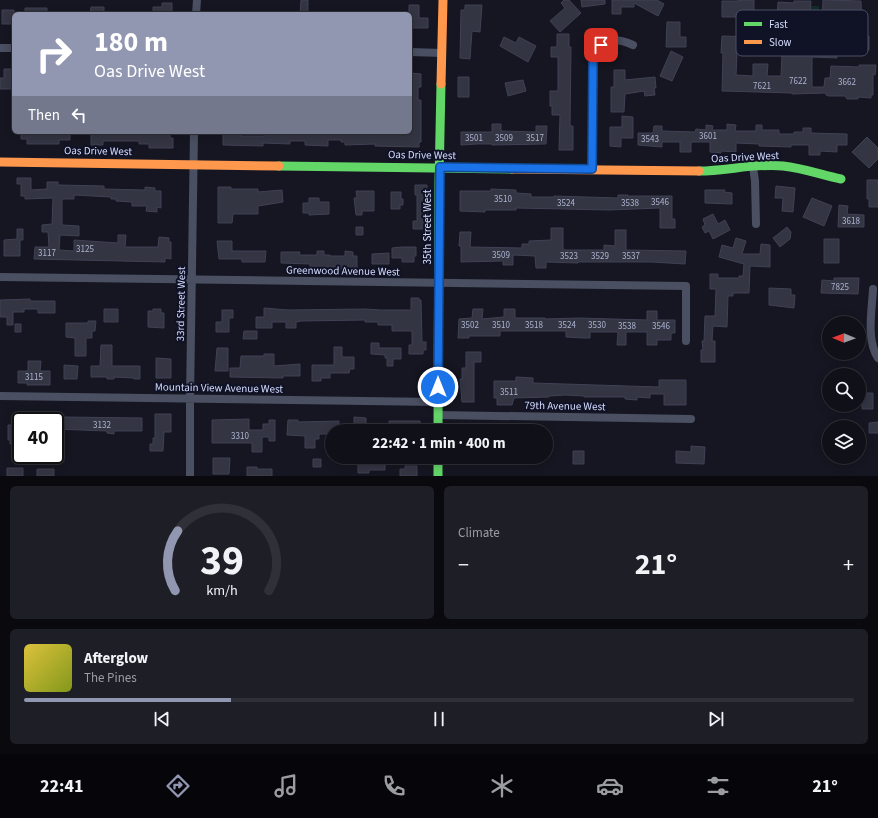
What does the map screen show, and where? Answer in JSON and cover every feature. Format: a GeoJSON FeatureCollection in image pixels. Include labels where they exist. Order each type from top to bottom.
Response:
{"type":"FeatureCollection","features":[{"type":"Feature","properties":{"kind":"street"},"geometry":{"type":"LineString","coordinates":[[196,12],[197,0]]}},
{"type":"Feature","properties":{"kind":"street","name":"35th Street West"},"geometry":{"type":"LineString","coordinates":[[438,424],[443,0]]}},
{"type":"Feature","properties":{"kind":"street"},"geometry":{"type":"LineString","coordinates":[[592,169],[594,54],[597,48],[601,45],[612,41],[622,41],[633,46]]}},
{"type":"Feature","properties":{"kind":"street"},"geometry":{"type":"LineString","coordinates":[[0,48],[12,48]]}},
{"type":"Feature","properties":{"kind":"street"},"geometry":{"type":"LineString","coordinates":[[412,52],[442,53]]}},
{"type":"Feature","properties":{"kind":"street","name":"33rd Street West"},"geometry":{"type":"LineString","coordinates":[[190,476],[194,134]]}},
{"type":"Feature","properties":{"kind":"street","name":"Oas Drive West"},"geometry":{"type":"LineString","coordinates":[[0,162],[709,171],[753,166],[778,166],[795,168],[841,179]]}},
{"type":"Feature","properties":{"kind":"street"},"geometry":{"type":"LineString","coordinates":[[753,166],[755,181],[756,224]]}},
{"type":"Feature","properties":{"kind":"street","name":"Greenwood Avenue West"},"geometry":{"type":"LineString","coordinates":[[0,277],[439,284],[686,286],[686,341]]}},
{"type":"Feature","properties":{"kind":"street"},"geometry":{"type":"LineString","coordinates":[[873,289],[871,341],[873,350],[878,358]]}},
{"type":"Feature","properties":{"kind":"street","name":"Mountain View Avenue West"},"geometry":{"type":"LineString","coordinates":[[0,396],[438,402]]}},
{"type":"Feature","properties":{"kind":"street","name":"79th Avenue West"},"geometry":{"type":"LineString","coordinates":[[438,415],[691,419]]}},
{"type":"Feature","properties":{"kind":"street"},"geometry":{"type":"LineString","coordinates":[[438,464],[438,476]]}},
{"type":"Feature","properties":{"kind":"green space"},"geometry":{"type":"Polygon","coordinates":[[[810,6],[819,6],[819,10],[810,10],[810,6]]]}},
{"type":"Feature","properties":{"kind":"building"},"geometry":{"type":"Polygon","coordinates":[[[301,0],[308,0],[308,12],[300,12],[301,0]]]}},
{"type":"Feature","properties":{"kind":"building"},"geometry":{"type":"Polygon","coordinates":[[[564,0],[569,0],[581,13],[560,32],[550,21],[565,8],[561,3],[564,0]]]}},
{"type":"Feature","properties":{"kind":"building"},"geometry":{"type":"Polygon","coordinates":[[[581,0],[605,0],[605,4],[582,7],[581,0]]]}},
{"type":"Feature","properties":{"kind":"building"},"geometry":{"type":"Polygon","coordinates":[[[612,0],[657,0],[664,4],[658,16],[634,3],[634,7],[621,7],[621,14],[612,14],[612,0]]]}},
{"type":"Feature","properties":{"kind":"building"},"geometry":{"type":"Polygon","coordinates":[[[754,0],[754,10],[736,10],[736,17],[722,17],[722,1],[754,0]]]}},
{"type":"Feature","properties":{"kind":"building"},"geometry":{"type":"Polygon","coordinates":[[[823,0],[861,1],[861,10],[822,10],[823,0]]]}},
{"type":"Feature","properties":{"kind":"building"},"geometry":{"type":"Polygon","coordinates":[[[794,1],[811,1],[810,10],[778,10],[778,2],[794,3],[794,1]]]}},
{"type":"Feature","properties":{"kind":"building"},"geometry":{"type":"Polygon","coordinates":[[[162,3],[172,3],[172,12],[153,12],[153,7],[162,7],[162,3]]]}},
{"type":"Feature","properties":{"kind":"building"},"geometry":{"type":"Polygon","coordinates":[[[409,5],[419,5],[419,18],[428,18],[428,28],[412,28],[412,12],[409,12],[409,5]]]}},
{"type":"Feature","properties":{"kind":"building"},"geometry":{"type":"Polygon","coordinates":[[[465,5],[482,5],[480,32],[472,31],[470,59],[460,58],[461,10],[465,10],[465,5]]]}},
{"type":"Feature","properties":{"kind":"building"},"geometry":{"type":"Polygon","coordinates":[[[91,7],[104,7],[104,12],[90,12],[91,7]]]}},
{"type":"Feature","properties":{"kind":"building"},"geometry":{"type":"Polygon","coordinates":[[[25,8],[47,8],[47,12],[25,12],[25,8]]]}},
{"type":"Feature","properties":{"kind":"building"},"geometry":{"type":"Polygon","coordinates":[[[2,10],[14,10],[14,12],[12,12],[12,24],[2,24],[2,10]]]}},
{"type":"Feature","properties":{"kind":"building"},"geometry":{"type":"Polygon","coordinates":[[[667,22],[680,22],[680,37],[686,37],[686,47],[666,47],[667,22]]]}},
{"type":"Feature","properties":{"kind":"building"},"geometry":{"type":"Polygon","coordinates":[[[557,34],[569,34],[569,47],[571,47],[570,126],[573,126],[573,150],[559,150],[560,115],[552,115],[552,106],[550,106],[550,91],[558,91],[558,57],[551,57],[551,47],[557,47],[557,34]]]}},
{"type":"Feature","properties":{"kind":"building"},"geometry":{"type":"Polygon","coordinates":[[[722,36],[736,36],[736,75],[753,76],[753,64],[768,64],[767,76],[781,76],[782,56],[837,56],[837,58],[812,57],[812,87],[824,87],[825,78],[830,78],[831,66],[859,67],[859,65],[876,65],[875,75],[873,74],[873,95],[871,95],[871,98],[858,97],[858,99],[847,99],[845,96],[829,96],[826,95],[826,93],[792,94],[722,91],[723,53],[721,53],[722,36]]]}},
{"type":"Feature","properties":{"kind":"building"},"geometry":{"type":"Polygon","coordinates":[[[868,36],[869,36],[868,50],[868,36]]]}},
{"type":"Feature","properties":{"kind":"building"},"geometry":{"type":"Polygon","coordinates":[[[504,37],[516,43],[519,37],[536,46],[528,62],[500,46],[504,37]]]}},
{"type":"Feature","properties":{"kind":"building"},"geometry":{"type":"Polygon","coordinates":[[[671,51],[683,57],[672,81],[660,76],[671,51]]]}},
{"type":"Feature","properties":{"kind":"building"},"geometry":{"type":"Polygon","coordinates":[[[4,69],[12,69],[12,89],[0,89],[0,78],[4,78],[4,69]]]}},
{"type":"Feature","properties":{"kind":"building"},"geometry":{"type":"Polygon","coordinates":[[[614,70],[625,70],[625,80],[655,77],[655,95],[645,96],[644,91],[625,94],[624,112],[611,112],[611,87],[614,87],[614,70]]]}},
{"type":"Feature","properties":{"kind":"building"},"geometry":{"type":"Polygon","coordinates":[[[412,73],[421,74],[421,87],[418,87],[418,100],[421,100],[421,142],[419,142],[419,147],[375,146],[375,144],[345,145],[345,142],[341,142],[341,140],[328,140],[328,146],[305,145],[305,141],[290,141],[290,144],[263,143],[263,146],[223,145],[223,134],[265,136],[265,134],[412,134],[412,73]]]}},
{"type":"Feature","properties":{"kind":"building"},"geometry":{"type":"Polygon","coordinates":[[[458,77],[469,77],[469,97],[458,97],[458,77]]]}},
{"type":"Feature","properties":{"kind":"building"},"geometry":{"type":"Polygon","coordinates":[[[523,80],[526,91],[508,96],[505,83],[523,80]]]}},
{"type":"Feature","properties":{"kind":"building"},"geometry":{"type":"Polygon","coordinates":[[[622,116],[633,117],[633,138],[621,138],[621,147],[610,146],[610,127],[622,127],[622,116]]]}},
{"type":"Feature","properties":{"kind":"building"},"geometry":{"type":"Polygon","coordinates":[[[492,124],[501,124],[501,131],[536,132],[536,126],[547,126],[546,144],[461,145],[461,132],[492,132],[492,124]]]}},
{"type":"Feature","properties":{"kind":"building"},"geometry":{"type":"Polygon","coordinates":[[[727,124],[736,125],[735,131],[756,131],[756,125],[762,125],[762,130],[779,130],[779,134],[794,134],[794,132],[803,132],[803,128],[811,128],[811,133],[847,134],[847,145],[837,145],[837,152],[820,151],[820,155],[809,155],[809,145],[791,145],[791,147],[759,146],[759,144],[736,143],[736,152],[721,151],[721,153],[710,152],[710,142],[691,142],[691,152],[680,152],[680,142],[662,142],[662,147],[638,145],[638,133],[653,133],[654,126],[662,126],[662,131],[695,132],[696,129],[706,130],[706,125],[713,126],[712,130],[727,130],[727,124]]]}},
{"type":"Feature","properties":{"kind":"building"},"geometry":{"type":"Polygon","coordinates":[[[21,134],[70,134],[70,140],[59,140],[59,144],[27,144],[27,139],[21,139],[21,134]]]}},
{"type":"Feature","properties":{"kind":"building"},"geometry":{"type":"Polygon","coordinates":[[[91,134],[170,134],[170,138],[173,138],[173,148],[149,148],[149,144],[139,144],[139,141],[103,141],[103,145],[91,145],[91,134]]]}},
{"type":"Feature","properties":{"kind":"building"},"geometry":{"type":"Polygon","coordinates":[[[867,137],[878,148],[878,159],[869,168],[852,152],[867,137]]]}},
{"type":"Feature","properties":{"kind":"building"},"geometry":{"type":"Polygon","coordinates":[[[17,178],[31,178],[31,190],[47,189],[47,182],[58,182],[58,185],[104,186],[104,189],[145,190],[145,187],[155,188],[155,191],[161,191],[161,208],[157,207],[157,212],[146,211],[147,206],[132,206],[132,202],[116,201],[116,199],[111,199],[111,197],[74,195],[74,199],[62,199],[62,225],[79,226],[79,236],[60,235],[59,250],[74,251],[74,240],[118,243],[118,235],[126,235],[125,247],[158,247],[159,237],[169,238],[169,242],[171,242],[171,259],[165,258],[165,262],[34,259],[35,247],[49,247],[48,232],[42,232],[42,225],[52,224],[53,198],[25,199],[25,196],[21,196],[21,184],[17,184],[17,178]]]}},
{"type":"Feature","properties":{"kind":"building"},"geometry":{"type":"Polygon","coordinates":[[[867,180],[878,180],[878,207],[869,207],[869,199],[867,199],[867,180]]]}},
{"type":"Feature","properties":{"kind":"building"},"geometry":{"type":"Polygon","coordinates":[[[415,185],[427,185],[427,225],[425,225],[424,229],[413,229],[413,221],[417,221],[417,195],[415,195],[415,185]]]}},
{"type":"Feature","properties":{"kind":"building"},"geometry":{"type":"Polygon","coordinates":[[[776,186],[795,188],[793,212],[782,211],[783,198],[775,198],[776,186]]]}},
{"type":"Feature","properties":{"kind":"building"},"geometry":{"type":"Polygon","coordinates":[[[218,187],[231,187],[231,189],[258,189],[258,192],[282,190],[283,202],[258,206],[258,214],[233,214],[232,223],[218,223],[218,187]]]}},
{"type":"Feature","properties":{"kind":"building"},"geometry":{"type":"Polygon","coordinates":[[[491,189],[516,190],[516,193],[531,194],[531,197],[554,196],[618,198],[618,195],[672,196],[672,219],[675,219],[675,228],[660,228],[660,208],[609,210],[516,208],[516,210],[485,210],[485,212],[460,211],[460,191],[491,191],[491,189]]]}},
{"type":"Feature","properties":{"kind":"building"},"geometry":{"type":"Polygon","coordinates":[[[705,190],[725,190],[724,192],[732,193],[732,204],[705,203],[705,190]]]}},
{"type":"Feature","properties":{"kind":"building"},"geometry":{"type":"Polygon","coordinates":[[[356,191],[374,191],[374,211],[362,211],[362,215],[356,215],[354,198],[357,198],[356,191]]]}},
{"type":"Feature","properties":{"kind":"building"},"geometry":{"type":"Polygon","coordinates":[[[391,192],[401,192],[403,205],[400,205],[400,209],[391,209],[391,192]]]}},
{"type":"Feature","properties":{"kind":"building"},"geometry":{"type":"Polygon","coordinates":[[[309,198],[319,198],[319,202],[329,202],[329,214],[309,215],[309,213],[303,213],[303,203],[309,203],[309,198]]]}},
{"type":"Feature","properties":{"kind":"building"},"geometry":{"type":"Polygon","coordinates":[[[812,198],[832,206],[824,226],[803,217],[812,198]]]}},
{"type":"Feature","properties":{"kind":"building"},"geometry":{"type":"Polygon","coordinates":[[[839,205],[848,206],[847,214],[864,215],[864,227],[838,227],[839,205]]]}},
{"type":"Feature","properties":{"kind":"building"},"geometry":{"type":"Polygon","coordinates":[[[713,214],[718,224],[725,220],[730,230],[713,239],[709,231],[705,233],[702,227],[705,225],[703,219],[713,214]]]}},
{"type":"Feature","properties":{"kind":"building"},"geometry":{"type":"Polygon","coordinates":[[[356,227],[363,227],[363,235],[356,235],[356,227]]]}},
{"type":"Feature","properties":{"kind":"building"},"geometry":{"type":"Polygon","coordinates":[[[787,227],[791,232],[790,239],[780,247],[773,238],[787,227]]]}},
{"type":"Feature","properties":{"kind":"building"},"geometry":{"type":"Polygon","coordinates":[[[551,228],[563,228],[563,249],[565,250],[604,250],[604,245],[615,246],[615,230],[626,230],[626,250],[686,251],[685,264],[652,262],[546,262],[546,268],[536,268],[535,256],[513,255],[513,265],[503,265],[503,261],[461,262],[461,246],[459,246],[460,232],[471,232],[470,247],[522,248],[522,244],[529,244],[529,241],[551,240],[551,228]]]}},
{"type":"Feature","properties":{"kind":"building"},"geometry":{"type":"Polygon","coordinates":[[[17,229],[23,229],[23,240],[20,240],[20,256],[4,256],[4,240],[17,239],[17,229]]]}},
{"type":"Feature","properties":{"kind":"building"},"geometry":{"type":"Polygon","coordinates":[[[736,238],[746,241],[742,254],[760,254],[761,244],[770,245],[770,267],[750,266],[749,293],[733,293],[733,296],[728,296],[727,327],[713,326],[712,341],[715,341],[715,362],[701,362],[705,316],[715,316],[716,289],[710,289],[710,274],[718,274],[718,278],[739,278],[739,276],[743,276],[744,264],[719,257],[722,245],[733,248],[736,238]]]}},
{"type":"Feature","properties":{"kind":"building"},"geometry":{"type":"Polygon","coordinates":[[[824,239],[839,239],[839,263],[824,263],[824,239]]]}},
{"type":"Feature","properties":{"kind":"building"},"geometry":{"type":"Polygon","coordinates":[[[217,241],[232,241],[232,251],[266,251],[265,262],[242,262],[242,259],[219,259],[217,241]]]}},
{"type":"Feature","properties":{"kind":"building"},"geometry":{"type":"Polygon","coordinates":[[[416,247],[414,262],[402,262],[402,258],[392,258],[392,248],[416,247]]]}},
{"type":"Feature","properties":{"kind":"building"},"geometry":{"type":"Polygon","coordinates":[[[317,251],[324,251],[324,255],[330,256],[345,256],[345,251],[353,252],[353,256],[357,256],[357,269],[325,267],[325,269],[317,269],[317,267],[310,267],[310,264],[281,263],[281,252],[300,252],[299,255],[317,255],[317,251]]]}},
{"type":"Feature","properties":{"kind":"building"},"geometry":{"type":"Polygon","coordinates":[[[389,253],[389,264],[372,264],[372,254],[389,253]]]}},
{"type":"Feature","properties":{"kind":"building"},"geometry":{"type":"Polygon","coordinates":[[[834,278],[859,278],[858,294],[821,293],[822,280],[834,281],[834,278]]]}},
{"type":"Feature","properties":{"kind":"building"},"geometry":{"type":"Polygon","coordinates":[[[769,288],[791,289],[791,295],[795,295],[794,308],[769,305],[769,288]]]}},
{"type":"Feature","properties":{"kind":"building"},"geometry":{"type":"Polygon","coordinates":[[[411,298],[419,298],[419,300],[421,300],[422,342],[426,342],[426,350],[423,350],[423,354],[409,354],[409,345],[412,345],[412,331],[392,331],[392,325],[378,325],[378,322],[365,322],[365,320],[301,321],[296,322],[296,328],[286,328],[286,322],[272,322],[272,328],[256,328],[256,317],[264,317],[264,308],[288,310],[411,310],[411,298]]]}},
{"type":"Feature","properties":{"kind":"building"},"geometry":{"type":"Polygon","coordinates":[[[30,299],[30,301],[55,301],[55,313],[38,313],[38,309],[24,309],[24,312],[13,312],[13,325],[7,325],[7,317],[0,317],[0,300],[30,299]]]}},
{"type":"Feature","properties":{"kind":"building"},"geometry":{"type":"Polygon","coordinates":[[[104,309],[118,309],[118,322],[104,322],[104,309]]]}},
{"type":"Feature","properties":{"kind":"building"},"geometry":{"type":"Polygon","coordinates":[[[153,309],[161,309],[161,313],[164,313],[164,328],[148,327],[148,311],[153,311],[153,309]]]}},
{"type":"Feature","properties":{"kind":"building"},"geometry":{"type":"Polygon","coordinates":[[[473,309],[483,309],[482,319],[504,317],[504,309],[515,309],[515,318],[545,319],[578,318],[647,320],[647,311],[657,311],[657,320],[675,320],[675,333],[671,333],[671,340],[657,340],[657,345],[647,345],[647,332],[626,332],[626,345],[617,345],[618,332],[590,332],[590,338],[583,338],[566,337],[566,331],[500,331],[500,336],[469,336],[469,338],[458,338],[459,319],[472,318],[473,309]]]}},
{"type":"Feature","properties":{"kind":"building"},"geometry":{"type":"Polygon","coordinates":[[[222,310],[233,310],[233,318],[229,318],[229,332],[216,332],[216,322],[222,322],[222,310]]]}},
{"type":"Feature","properties":{"kind":"building"},"geometry":{"type":"Polygon","coordinates":[[[88,321],[96,321],[95,331],[92,331],[92,338],[86,338],[86,356],[75,356],[75,338],[66,337],[66,323],[88,323],[88,321]]]}},
{"type":"Feature","properties":{"kind":"building"},"geometry":{"type":"Polygon","coordinates":[[[15,324],[21,324],[21,332],[15,332],[15,324]]]}},
{"type":"Feature","properties":{"kind":"building"},"geometry":{"type":"Polygon","coordinates":[[[244,331],[257,331],[257,339],[243,339],[244,331]]]}},
{"type":"Feature","properties":{"kind":"building"},"geometry":{"type":"Polygon","coordinates":[[[371,343],[379,343],[379,348],[401,348],[401,359],[393,359],[393,366],[387,366],[387,358],[385,358],[385,355],[371,354],[371,343]]]}},
{"type":"Feature","properties":{"kind":"building"},"geometry":{"type":"Polygon","coordinates":[[[101,345],[112,345],[112,366],[140,366],[140,379],[114,377],[114,379],[107,379],[107,377],[91,377],[91,366],[100,366],[101,345]]]}},
{"type":"Feature","properties":{"kind":"building"},"geometry":{"type":"Polygon","coordinates":[[[334,347],[342,347],[342,357],[354,357],[354,369],[350,369],[349,373],[330,373],[330,378],[321,378],[321,381],[312,381],[312,365],[334,365],[334,347]]]}},
{"type":"Feature","properties":{"kind":"building"},"geometry":{"type":"Polygon","coordinates":[[[217,348],[228,348],[228,371],[215,371],[217,348]]]}},
{"type":"Feature","properties":{"kind":"building"},"geometry":{"type":"Polygon","coordinates":[[[466,352],[481,352],[481,362],[474,362],[474,402],[462,402],[460,379],[462,379],[462,368],[466,368],[466,352]]]}},
{"type":"Feature","properties":{"kind":"building"},"geometry":{"type":"Polygon","coordinates":[[[264,354],[274,354],[274,366],[300,364],[300,376],[283,376],[283,378],[230,377],[230,368],[240,368],[241,356],[264,356],[264,354]]]}},
{"type":"Feature","properties":{"kind":"building"},"geometry":{"type":"Polygon","coordinates":[[[156,358],[171,359],[171,378],[156,378],[156,358]]]}},
{"type":"Feature","properties":{"kind":"building"},"geometry":{"type":"Polygon","coordinates":[[[28,361],[41,361],[40,371],[50,371],[50,385],[27,385],[27,383],[18,383],[18,371],[28,371],[28,361]]]}},
{"type":"Feature","properties":{"kind":"building"},"geometry":{"type":"Polygon","coordinates":[[[64,365],[78,366],[77,379],[64,379],[64,365]]]}},
{"type":"Feature","properties":{"kind":"building"},"geometry":{"type":"Polygon","coordinates":[[[516,377],[533,378],[533,383],[659,387],[659,380],[686,380],[686,405],[664,405],[664,394],[650,394],[650,398],[637,397],[637,400],[625,399],[625,397],[584,397],[565,395],[514,398],[512,405],[497,405],[497,398],[494,398],[494,381],[516,381],[516,377]]]}},
{"type":"Feature","properties":{"kind":"building"},"geometry":{"type":"Polygon","coordinates":[[[866,393],[873,393],[873,409],[866,409],[866,393]]]}},
{"type":"Feature","properties":{"kind":"building"},"geometry":{"type":"Polygon","coordinates":[[[155,414],[171,414],[171,432],[164,432],[163,451],[150,451],[150,444],[153,444],[153,438],[155,438],[155,414]]]}},
{"type":"Feature","properties":{"kind":"building"},"geometry":{"type":"Polygon","coordinates":[[[64,417],[142,418],[142,431],[114,431],[114,434],[107,433],[107,431],[64,429],[64,417]]]}},
{"type":"Feature","properties":{"kind":"building"},"geometry":{"type":"Polygon","coordinates":[[[354,417],[366,418],[366,424],[354,424],[354,417]]]}},
{"type":"Feature","properties":{"kind":"building"},"geometry":{"type":"Polygon","coordinates":[[[249,419],[249,430],[263,430],[263,424],[269,424],[269,420],[275,420],[275,441],[269,441],[269,437],[262,437],[262,452],[252,452],[252,443],[212,443],[212,420],[249,419]]]}},
{"type":"Feature","properties":{"kind":"building"},"geometry":{"type":"Polygon","coordinates":[[[288,420],[298,420],[298,422],[339,421],[339,424],[325,424],[325,434],[319,434],[319,439],[315,439],[315,448],[305,448],[305,436],[287,435],[288,420]]]}},
{"type":"Feature","properties":{"kind":"building"},"geometry":{"type":"Polygon","coordinates":[[[389,421],[420,421],[420,424],[389,424],[389,421]]]}},
{"type":"Feature","properties":{"kind":"building"},"geometry":{"type":"Polygon","coordinates":[[[878,422],[878,433],[869,433],[869,423],[878,422]]]}},
{"type":"Feature","properties":{"kind":"building"},"geometry":{"type":"Polygon","coordinates":[[[8,425],[12,425],[12,444],[10,444],[10,440],[8,440],[8,425]]]}},
{"type":"Feature","properties":{"kind":"building"},"geometry":{"type":"Polygon","coordinates":[[[691,446],[705,447],[704,464],[676,463],[676,451],[691,452],[691,446]]]}},
{"type":"Feature","properties":{"kind":"building"},"geometry":{"type":"Polygon","coordinates":[[[573,451],[584,451],[584,464],[573,464],[573,451]]]}},
{"type":"Feature","properties":{"kind":"building"},"geometry":{"type":"Polygon","coordinates":[[[213,458],[230,458],[229,474],[213,474],[213,458]]]}},
{"type":"Feature","properties":{"kind":"building"},"geometry":{"type":"Polygon","coordinates":[[[313,459],[321,459],[321,467],[313,467],[313,459]]]}},
{"type":"Feature","properties":{"kind":"building"},"geometry":{"type":"Polygon","coordinates":[[[358,464],[385,464],[385,470],[369,470],[369,473],[358,473],[358,464]]]}},
{"type":"Feature","properties":{"kind":"building"},"geometry":{"type":"Polygon","coordinates":[[[405,466],[417,466],[417,476],[400,476],[400,469],[405,469],[405,466]]]}},
{"type":"Feature","properties":{"kind":"building"},"geometry":{"type":"Polygon","coordinates":[[[247,467],[272,469],[272,476],[247,476],[247,467]]]}},
{"type":"Feature","properties":{"kind":"building"},"geometry":{"type":"Polygon","coordinates":[[[7,468],[23,468],[23,476],[7,476],[7,468]]]}},
{"type":"Feature","properties":{"kind":"building"},"geometry":{"type":"Polygon","coordinates":[[[37,469],[54,469],[54,476],[37,476],[37,469]]]}},
{"type":"Feature","properties":{"kind":"traffic: fast"},"geometry":{"type":"LineString","coordinates":[[438,424],[441,84]]}},
{"type":"Feature","properties":{"kind":"traffic: fast"},"geometry":{"type":"LineString","coordinates":[[699,171],[772,165],[798,168],[841,179]]}},
{"type":"Feature","properties":{"kind":"traffic: fast"},"geometry":{"type":"LineString","coordinates":[[279,166],[512,169]]}},
{"type":"Feature","properties":{"kind":"traffic: fast"},"geometry":{"type":"LineString","coordinates":[[438,464],[438,476]]}},
{"type":"Feature","properties":{"kind":"traffic: slow"},"geometry":{"type":"LineString","coordinates":[[441,84],[443,0]]}},
{"type":"Feature","properties":{"kind":"traffic: slow"},"geometry":{"type":"LineString","coordinates":[[0,162],[279,166]]}},
{"type":"Feature","properties":{"kind":"traffic: slow"},"geometry":{"type":"LineString","coordinates":[[512,169],[699,171]]}},
{"type":"Feature","properties":{"kind":"route"},"geometry":{"type":"LineString","coordinates":[[438,387],[440,167],[592,169],[593,63],[597,48],[601,45]]}}]}
